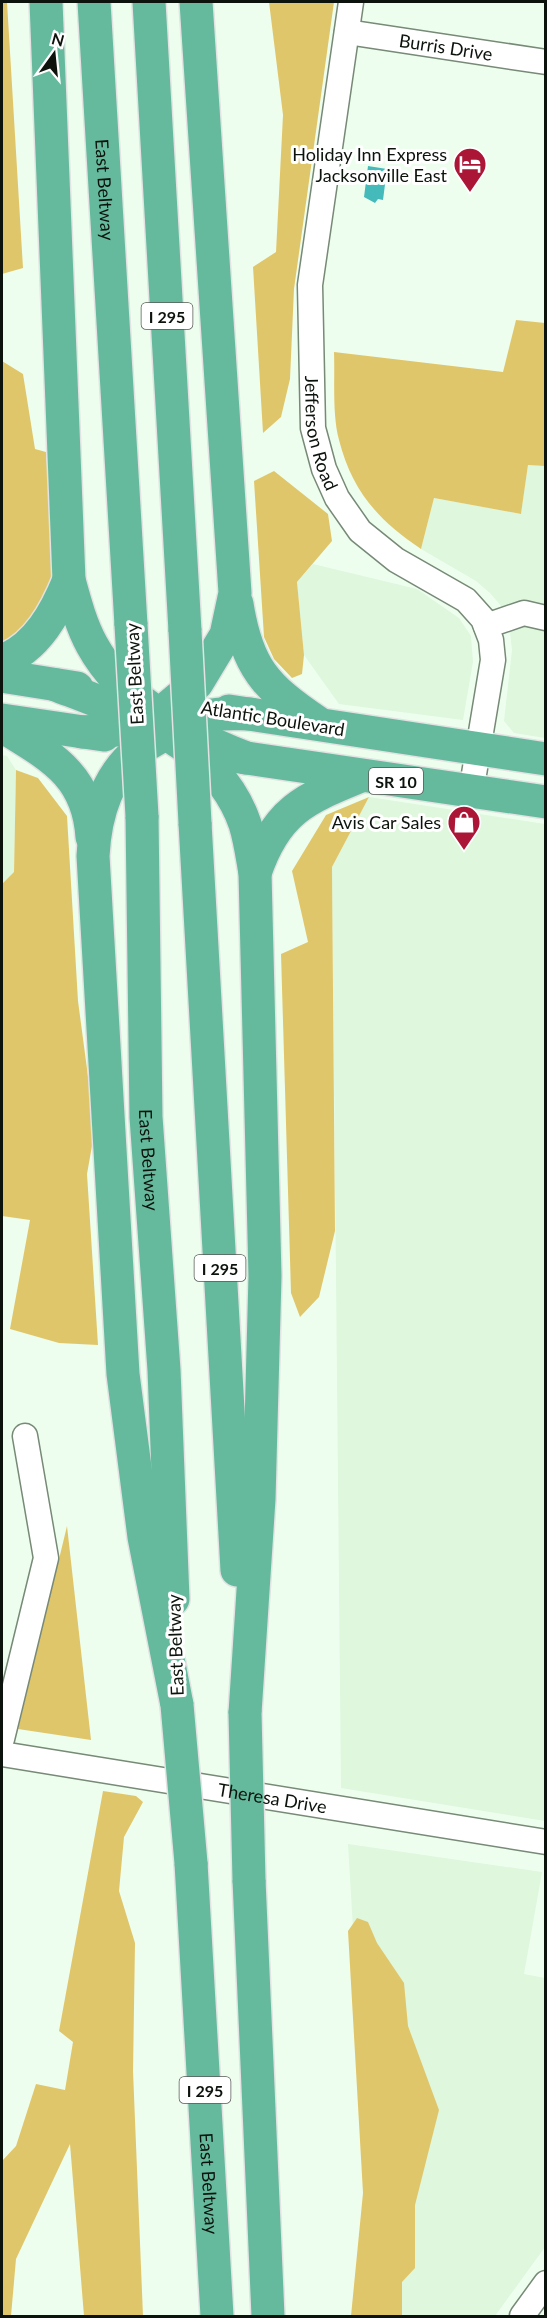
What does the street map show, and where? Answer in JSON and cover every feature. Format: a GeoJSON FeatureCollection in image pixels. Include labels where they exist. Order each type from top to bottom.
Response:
{"type":"FeatureCollection","features":[{"type":"Feature","properties":{"kind":"highway"},"geometry":{"type":"LineString","coordinates":[[46,2],[69,580],[93,646],[117,680],[217,776],[244,821],[255,873],[265,1276],[259,1499],[245,1713]]}},
{"type":"Feature","properties":{"kind":"highway","name":"East Beltway"},"geometry":{"type":"LineString","coordinates":[[94,2],[142,816],[146,1117],[164,1370],[177,1705],[191,1863],[217,2316]]}},
{"type":"Feature","properties":{"kind":"highway","name":"I 295"},"geometry":{"type":"LineString","coordinates":[[149,2],[245,1713],[249,1880],[268,2316]]}},
{"type":"Feature","properties":{"kind":"highway"},"geometry":{"type":"LineString","coordinates":[[196,2],[235,593],[242,632],[250,658],[276,691],[323,726]]}},
{"type":"Feature","properties":{"kind":"highway"},"geometry":{"type":"LineString","coordinates":[[2,660],[27,646],[45,626],[69,580]]}},
{"type":"Feature","properties":{"kind":"highway"},"geometry":{"type":"LineString","coordinates":[[93,856],[95,829],[101,804],[116,774],[197,683],[218,652],[226,635],[235,593]]}},
{"type":"Feature","properties":{"kind":"highway"},"geometry":{"type":"LineString","coordinates":[[2,676],[56,685],[163,723]]}},
{"type":"Feature","properties":{"kind":"highway","name":"Atlantic Boulevard"},"geometry":{"type":"LineString","coordinates":[[163,723],[213,715],[250,714],[546,759]]}},
{"type":"Feature","properties":{"kind":"highway"},"geometry":{"type":"LineString","coordinates":[[2,720],[82,732],[163,723]]}},
{"type":"Feature","properties":{"kind":"highway","name":"SR 10"},"geometry":{"type":"LineString","coordinates":[[163,723],[246,758],[546,802]]}},
{"type":"Feature","properties":{"kind":"highway"},"geometry":{"type":"LineString","coordinates":[[2,726],[47,755],[78,787],[87,804],[93,856],[123,1374],[144,1536],[177,1705]]}},
{"type":"Feature","properties":{"kind":"highway"},"geometry":{"type":"LineString","coordinates":[[255,873],[261,855],[288,814],[307,798],[362,776]]}},
{"type":"Feature","properties":{"kind":"street","name":"Jefferson Road"},"geometry":{"type":"LineString","coordinates":[[351,2],[310,285],[314,428],[324,469],[337,498],[360,531],[396,560],[466,600],[486,626],[491,640],[493,660],[471,792]]}},
{"type":"Feature","properties":{"kind":"street","name":"Burris Drive"},"geometry":{"type":"LineString","coordinates":[[347,32],[546,62]]}},
{"type":"Feature","properties":{"kind":"street"},"geometry":{"type":"LineString","coordinates":[[486,626],[524,613],[546,618]]}},
{"type":"Feature","properties":{"kind":"street"},"geometry":{"type":"LineString","coordinates":[[2,1739],[46,1558],[25,1436]]}},
{"type":"Feature","properties":{"kind":"street","name":"Theresa Drive"},"geometry":{"type":"LineString","coordinates":[[2,1754],[546,1842]]}},
{"type":"Feature","properties":{"kind":"street"},"geometry":{"type":"LineString","coordinates":[[522,2316],[546,2283]]}},
{"type":"Feature","properties":{"kind":"shaded area"},"geometry":{"type":"Polygon","coordinates":[[[2,2],[7,2],[23,268],[2,274],[2,2]]]}},
{"type":"Feature","properties":{"kind":"shaded area"},"geometry":{"type":"Polygon","coordinates":[[[269,2],[334,2],[294,289],[290,379],[281,417],[263,433],[253,267],[276,252],[283,115],[269,2]]]}},
{"type":"Feature","properties":{"kind":"shaded area"},"geometry":{"type":"Polygon","coordinates":[[[516,320],[545,323],[545,466],[528,465],[521,514],[434,498],[421,549],[380,515],[359,489],[351,474],[344,458],[337,430],[334,352],[503,372],[516,320]]]}},
{"type":"Feature","properties":{"kind":"shaded area"},"geometry":{"type":"Polygon","coordinates":[[[2,361],[23,374],[35,449],[46,452],[55,584],[31,629],[2,643],[2,361]]]}},
{"type":"Feature","properties":{"kind":"shaded area"},"geometry":{"type":"Polygon","coordinates":[[[528,465],[545,466],[545,738],[514,733],[504,721],[512,650],[510,632],[502,607],[476,581],[421,549],[434,498],[521,514],[528,465]]]}},
{"type":"Feature","properties":{"kind":"shaded area"},"geometry":{"type":"Polygon","coordinates":[[[274,471],[328,514],[332,541],[297,582],[304,655],[302,674],[292,678],[274,659],[264,637],[254,481],[274,471]]]}},
{"type":"Feature","properties":{"kind":"shaded area"},"geometry":{"type":"Polygon","coordinates":[[[313,564],[417,589],[459,618],[471,636],[473,662],[463,720],[339,704],[304,655],[297,582],[313,564]]]}},
{"type":"Feature","properties":{"kind":"shaded area"},"geometry":{"type":"Polygon","coordinates":[[[2,755],[7,756],[16,770],[14,873],[2,884],[2,755]]]}},
{"type":"Feature","properties":{"kind":"shaded area"},"geometry":{"type":"Polygon","coordinates":[[[16,770],[38,778],[67,816],[78,1001],[95,1129],[87,1174],[98,1345],[59,1343],[10,1329],[30,1220],[2,1216],[2,884],[14,872],[16,770]]]}},
{"type":"Feature","properties":{"kind":"shaded area"},"geometry":{"type":"Polygon","coordinates":[[[369,797],[545,824],[545,1821],[341,1788],[332,867],[369,797]]]}},
{"type":"Feature","properties":{"kind":"shaded area"},"geometry":{"type":"Polygon","coordinates":[[[369,797],[332,867],[335,1231],[319,1297],[300,1317],[291,1293],[281,954],[308,942],[292,871],[326,815],[369,797]]]}},
{"type":"Feature","properties":{"kind":"shaded area"},"geometry":{"type":"Polygon","coordinates":[[[67,1526],[91,1740],[18,1729],[67,1526]]]}},
{"type":"Feature","properties":{"kind":"shaded area"},"geometry":{"type":"Polygon","coordinates":[[[103,1791],[136,1796],[143,1802],[124,1837],[119,1891],[135,1943],[133,2071],[143,2316],[84,2316],[70,2144],[16,2259],[11,2316],[2,2316],[2,2161],[16,2146],[36,2084],[65,2090],[73,2042],[59,2031],[103,1791]]]}},
{"type":"Feature","properties":{"kind":"shaded area"},"geometry":{"type":"Polygon","coordinates":[[[348,1844],[542,1872],[524,1974],[545,1978],[545,2247],[495,2316],[376,2316],[348,1844]]]}},
{"type":"Feature","properties":{"kind":"shaded area"},"geometry":{"type":"Polygon","coordinates":[[[357,1918],[368,1922],[377,1943],[404,1983],[408,2026],[439,2110],[415,2205],[415,2268],[402,2282],[402,2316],[351,2316],[363,2193],[348,1931],[357,1918]]]}},
{"type":"Feature","properties":{"kind":"water"},"geometry":{"type":"Polygon","coordinates":[[[368,166],[387,169],[383,200],[378,199],[375,203],[364,197],[368,166]]]}},
{"type":"Feature","properties":{"kind":"place","name":"Holiday Inn Express Jacksonville East"},"geometry":{"type":"Point","coordinates":[470,193]}},
{"type":"Feature","properties":{"kind":"place","name":"Avis Car Sales"},"geometry":{"type":"Point","coordinates":[464,851]}}]}
